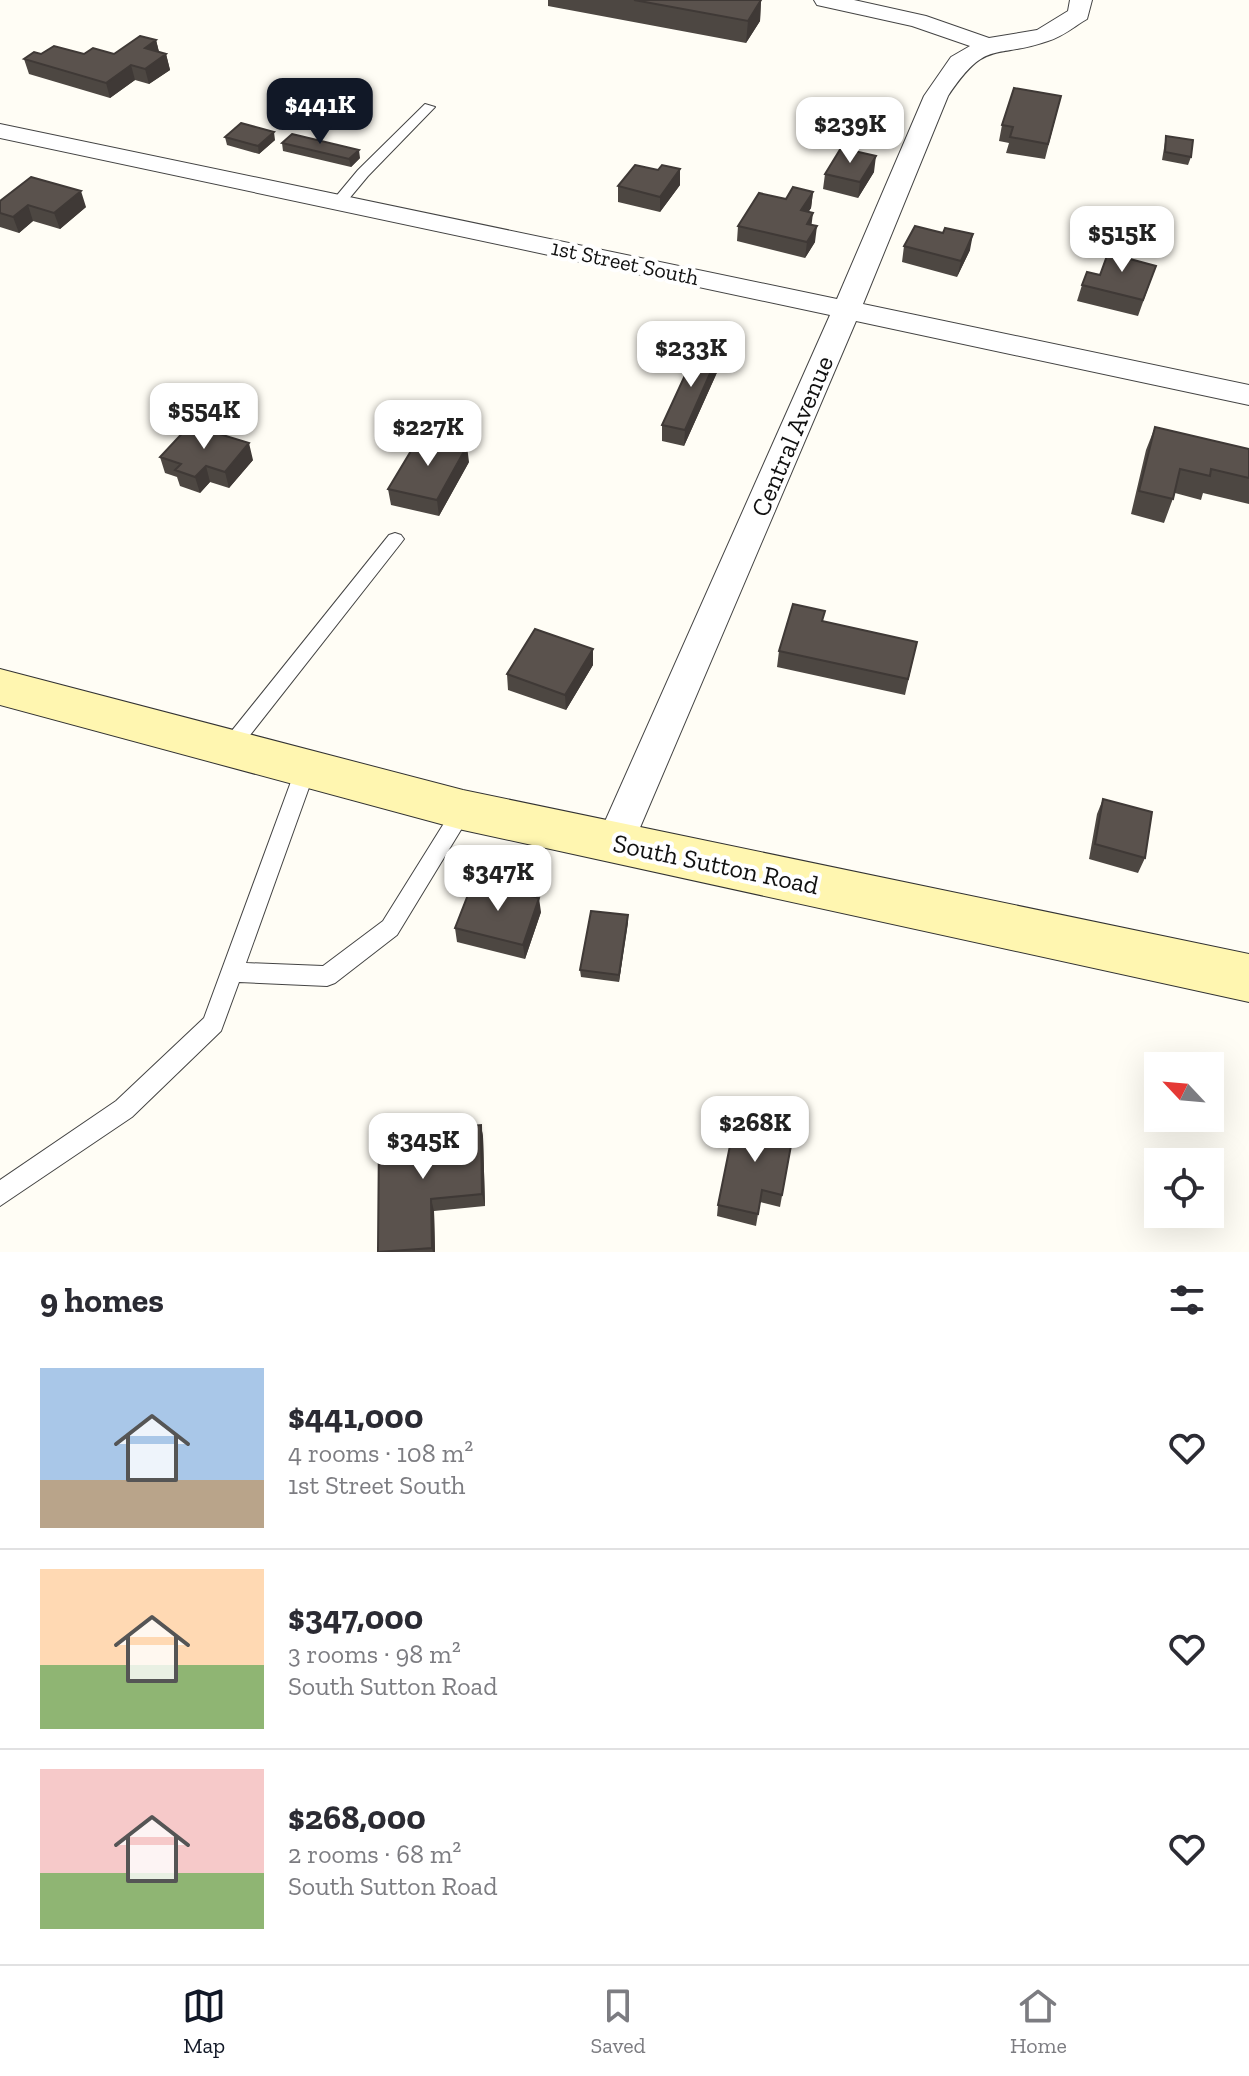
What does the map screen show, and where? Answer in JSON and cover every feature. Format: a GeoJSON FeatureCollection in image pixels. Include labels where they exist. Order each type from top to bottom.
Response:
{"type":"FeatureCollection","features":[{"type":"Feature","properties":{"kind":"main road","name":"South Sutton Road"},"geometry":{"type":"LineString","coordinates":[[0,687],[463,810],[1249,978]]}},
{"type":"Feature","properties":{"kind":"street"},"geometry":{"type":"LineString","coordinates":[[825,0],[918,21],[988,45],[1043,36],[1079,14],[1081,0]]}},
{"type":"Feature","properties":{"kind":"street","name":"Central Avenue"},"geometry":{"type":"LineString","coordinates":[[614,844],[788,450],[844,309],[936,96],[959,62],[988,45]]}},
{"type":"Feature","properties":{"kind":"street","name":"1st Street South"},"geometry":{"type":"LineString","coordinates":[[0,131],[1249,395]]}},
{"type":"Feature","properties":{"kind":"lane"},"geometry":{"type":"LineString","coordinates":[[338,203],[363,173],[429,107]]}},
{"type":"Feature","properties":{"kind":"lane"},"geometry":{"type":"LineString","coordinates":[[229,748],[395,539]]}},
{"type":"Feature","properties":{"kind":"lane"},"geometry":{"type":"LineString","coordinates":[[0,1194],[135,1099],[213,1024],[306,768]]}},
{"type":"Feature","properties":{"kind":"lane"},"geometry":{"type":"LineString","coordinates":[[232,972],[327,976],[390,928],[463,810]]}},
{"type":"Feature","properties":{"kind":"building"},"geometry":{"type":"Polygon","coordinates":[[[634,0],[761,0],[748,21],[634,0]]]}},
{"type":"Feature","properties":{"kind":"building"},"geometry":{"type":"Polygon","coordinates":[[[140,36],[156,40],[145,48],[166,54],[145,69],[131,65],[106,83],[24,59],[34,52],[41,54],[54,46],[84,54],[93,48],[114,54],[140,36]]]}},
{"type":"Feature","properties":{"kind":"building"},"geometry":{"type":"Polygon","coordinates":[[[1014,88],[1061,96],[1048,144],[1010,137],[1013,127],[1002,125],[1014,88]]]}},
{"type":"Feature","properties":{"kind":"building"},"geometry":{"type":"Polygon","coordinates":[[[241,123],[274,132],[258,146],[225,137],[241,123]]]}},
{"type":"Feature","properties":{"kind":"building"},"geometry":{"type":"Polygon","coordinates":[[[292,134],[359,150],[349,159],[282,143],[292,134]]]}},
{"type":"Feature","properties":{"kind":"building"},"geometry":{"type":"Polygon","coordinates":[[[1166,136],[1193,140],[1191,157],[1165,152],[1166,136]]]}},
{"type":"Feature","properties":{"kind":"building"},"geometry":{"type":"Polygon","coordinates":[[[841,148],[876,156],[860,182],[825,174],[841,148]]]}},
{"type":"Feature","properties":{"kind":"building"},"geometry":{"type":"Polygon","coordinates":[[[635,165],[658,170],[662,165],[680,169],[660,197],[618,186],[635,165]]]}},
{"type":"Feature","properties":{"kind":"building"},"geometry":{"type":"Polygon","coordinates":[[[31,177],[81,191],[54,213],[28,205],[13,217],[0,213],[0,201],[31,177]]]}},
{"type":"Feature","properties":{"kind":"building"},"geometry":{"type":"Polygon","coordinates":[[[793,187],[813,192],[801,210],[813,213],[807,224],[817,226],[807,242],[738,226],[759,193],[786,199],[793,187]]]}},
{"type":"Feature","properties":{"kind":"building"},"geometry":{"type":"Polygon","coordinates":[[[915,226],[943,233],[945,228],[973,234],[961,261],[904,246],[915,226]]]}},
{"type":"Feature","properties":{"kind":"building"},"geometry":{"type":"Polygon","coordinates":[[[1112,242],[1135,248],[1130,259],[1156,266],[1143,300],[1082,285],[1087,272],[1100,275],[1112,242]]]}},
{"type":"Feature","properties":{"kind":"building"},"geometry":{"type":"Polygon","coordinates":[[[698,347],[720,351],[685,430],[662,425],[698,347]]]}},
{"type":"Feature","properties":{"kind":"building"},"geometry":{"type":"Polygon","coordinates":[[[190,425],[249,443],[225,472],[206,466],[195,477],[175,470],[181,464],[160,457],[190,425]]]}},
{"type":"Feature","properties":{"kind":"building"},"geometry":{"type":"Polygon","coordinates":[[[1155,427],[1249,449],[1249,478],[1211,469],[1210,476],[1180,469],[1173,499],[1139,491],[1155,427]]]}},
{"type":"Feature","properties":{"kind":"building"},"geometry":{"type":"Polygon","coordinates":[[[420,436],[467,446],[437,500],[388,489],[420,436]]]}},
{"type":"Feature","properties":{"kind":"building"},"geometry":{"type":"Polygon","coordinates":[[[793,604],[825,611],[822,621],[917,642],[908,679],[779,651],[793,604]]]}},
{"type":"Feature","properties":{"kind":"building"},"geometry":{"type":"Polygon","coordinates":[[[535,629],[593,649],[565,695],[507,674],[535,629]]]}},
{"type":"Feature","properties":{"kind":"building"},"geometry":{"type":"Polygon","coordinates":[[[1103,799],[1152,812],[1145,858],[1095,844],[1103,799]]]}},
{"type":"Feature","properties":{"kind":"building"},"geometry":{"type":"Polygon","coordinates":[[[473,882],[539,898],[523,945],[455,928],[473,882]]]}},
{"type":"Feature","properties":{"kind":"building"},"geometry":{"type":"Polygon","coordinates":[[[591,911],[628,915],[619,975],[580,970],[591,911]]]}},
{"type":"Feature","properties":{"kind":"building"},"geometry":{"type":"Polygon","coordinates":[[[736,1116],[794,1129],[782,1195],[762,1190],[758,1214],[718,1205],[736,1116]]]}},
{"type":"Feature","properties":{"kind":"building"},"geometry":{"type":"Polygon","coordinates":[[[481,1125],[482,1194],[431,1199],[432,1248],[378,1252],[379,1134],[481,1125]]]}}]}
